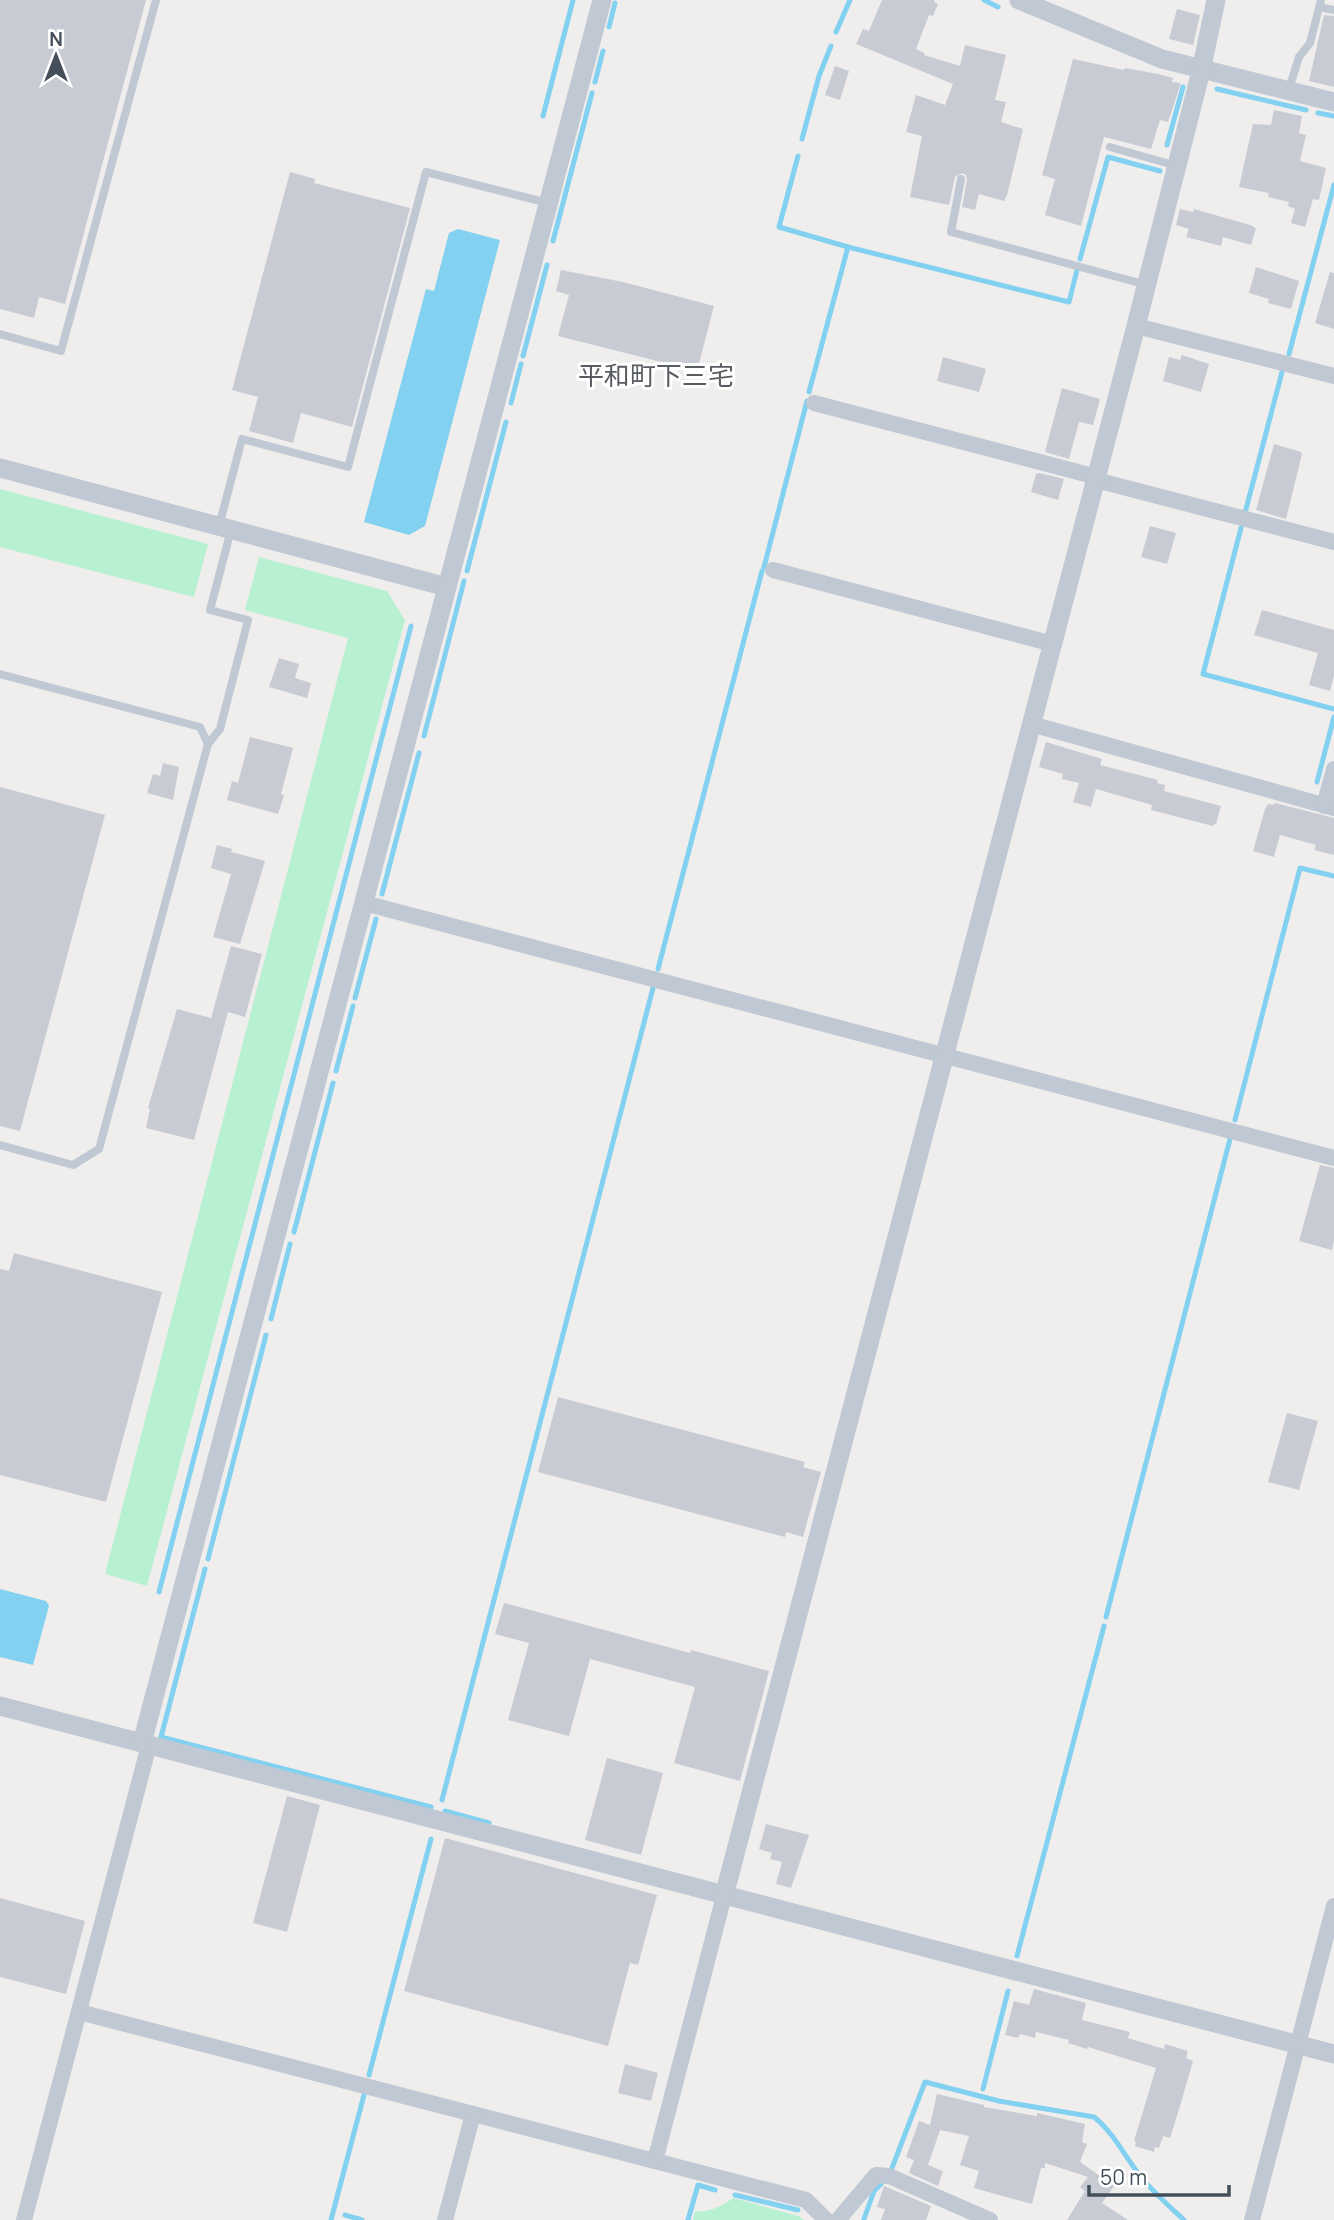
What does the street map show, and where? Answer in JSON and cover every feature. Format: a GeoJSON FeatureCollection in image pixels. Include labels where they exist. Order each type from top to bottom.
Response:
{"type":"FeatureCollection","features":[{"type":"Feature","properties":{"kind":"street"},"geometry":{"type":"LineString","coordinates":[[24,2220],[364,903],[602,0]]}},
{"type":"Feature","properties":{"kind":"street"},"geometry":{"type":"LineString","coordinates":[[1019,0],[1149,54],[1201,71],[1334,102]]}},
{"type":"Feature","properties":{"kind":"street"},"geometry":{"type":"LineString","coordinates":[[654,2161],[1147,285],[1201,71],[1216,0]]}},
{"type":"Feature","properties":{"kind":"street"},"geometry":{"type":"LineString","coordinates":[[1136,326],[1334,376]]}},
{"type":"Feature","properties":{"kind":"street"},"geometry":{"type":"LineString","coordinates":[[814,403],[1334,542]]}},
{"type":"Feature","properties":{"kind":"street"},"geometry":{"type":"LineString","coordinates":[[0,468],[447,587]]}},
{"type":"Feature","properties":{"kind":"street"},"geometry":{"type":"LineString","coordinates":[[773,570],[1053,644]]}},
{"type":"Feature","properties":{"kind":"street"},"geometry":{"type":"LineString","coordinates":[[1031,724],[1329,807],[1334,769]]}},
{"type":"Feature","properties":{"kind":"street"},"geometry":{"type":"LineString","coordinates":[[364,903],[1334,1158]]}},
{"type":"Feature","properties":{"kind":"street"},"geometry":{"type":"LineString","coordinates":[[0,1706],[1334,2054]]}},
{"type":"Feature","properties":{"kind":"street"},"geometry":{"type":"LineString","coordinates":[[1252,2220],[1334,1906]]}},
{"type":"Feature","properties":{"kind":"street"},"geometry":{"type":"LineString","coordinates":[[79,2012],[806,2200],[826,2220]]}},
{"type":"Feature","properties":{"kind":"street"},"geometry":{"type":"LineString","coordinates":[[445,2220],[472,2114]]}},
{"type":"Feature","properties":{"kind":"street"},"geometry":{"type":"LineString","coordinates":[[838,2220],[876,2175],[889,2176],[990,2220]]}},
{"type":"Feature","properties":{"kind":"lane"},"geometry":{"type":"LineString","coordinates":[[0,334],[61,351],[156,0]]}},
{"type":"Feature","properties":{"kind":"lane"},"geometry":{"type":"LineString","coordinates":[[1288,92],[1299,57],[1310,43],[1320,3],[1334,10]]}},
{"type":"Feature","properties":{"kind":"lane"},"geometry":{"type":"LineString","coordinates":[[1110,147],[1177,166]]}},
{"type":"Feature","properties":{"kind":"lane"},"geometry":{"type":"LineString","coordinates":[[0,1145],[73,1165],[99,1149],[208,744],[220,729],[248,620],[210,610],[242,439],[348,467],[426,172],[548,204]]}},
{"type":"Feature","properties":{"kind":"lane"},"geometry":{"type":"LineString","coordinates":[[961,179],[951,232],[1147,285]]}},
{"type":"Feature","properties":{"kind":"lane"},"geometry":{"type":"LineString","coordinates":[[0,674],[200,727],[208,744]]}},
{"type":"Feature","properties":{"kind":"green space"},"geometry":{"type":"Polygon","coordinates":[[[0,489],[208,544],[194,597],[0,547],[0,489]]]}},
{"type":"Feature","properties":{"kind":"green space"},"geometry":{"type":"Polygon","coordinates":[[[259,557],[387,591],[405,620],[147,1586],[105,1574],[348,638],[245,610],[259,557]]]}},
{"type":"Feature","properties":{"kind":"green space"},"geometry":{"type":"Polygon","coordinates":[[[733,2198],[804,2220],[693,2220],[695,2211],[715,2208],[733,2198]]]}},
{"type":"Feature","properties":{"kind":"water"},"geometry":{"type":"Polygon","coordinates":[[[458,229],[500,240],[425,526],[409,535],[364,522],[426,289],[434,291],[449,233],[458,229]]]}},
{"type":"Feature","properties":{"kind":"water"},"geometry":{"type":"Polygon","coordinates":[[[0,1589],[46,1601],[49,1606],[33,1665],[0,1657],[0,1589]]]}},
{"type":"Feature","properties":{"kind":"building"},"geometry":{"type":"Polygon","coordinates":[[[0,0],[146,0],[65,304],[39,297],[34,318],[0,309],[0,0]]]}},
{"type":"Feature","properties":{"kind":"building"},"geometry":{"type":"Polygon","coordinates":[[[882,0],[935,0],[938,4],[933,16],[929,15],[916,49],[924,55],[960,66],[965,45],[1006,55],[995,100],[1006,102],[1001,122],[1023,129],[1004,201],[979,194],[975,210],[962,207],[967,180],[962,173],[955,177],[949,205],[910,197],[922,136],[906,132],[916,95],[945,105],[953,84],[856,44],[863,29],[869,31],[882,0]]]}},
{"type":"Feature","properties":{"kind":"building"},"geometry":{"type":"Polygon","coordinates":[[[1177,9],[1200,15],[1193,45],[1169,39],[1177,9]]]}},
{"type":"Feature","properties":{"kind":"building"},"geometry":{"type":"Polygon","coordinates":[[[1324,15],[1334,16],[1334,87],[1309,81],[1324,15]]]}},
{"type":"Feature","properties":{"kind":"building"},"geometry":{"type":"Polygon","coordinates":[[[1073,59],[1158,74],[1173,78],[1172,82],[1181,83],[1168,122],[1160,120],[1151,149],[1104,137],[1081,226],[1045,215],[1055,179],[1042,175],[1073,59]]]}},
{"type":"Feature","properties":{"kind":"building"},"geometry":{"type":"Polygon","coordinates":[[[835,66],[849,71],[840,100],[825,95],[835,66]]]}},
{"type":"Feature","properties":{"kind":"building"},"geometry":{"type":"Polygon","coordinates":[[[1274,110],[1302,116],[1299,133],[1306,135],[1300,161],[1326,168],[1319,200],[1313,199],[1305,227],[1291,223],[1295,209],[1288,206],[1289,202],[1268,197],[1269,193],[1239,187],[1253,124],[1271,125],[1274,110]]]}},
{"type":"Feature","properties":{"kind":"building"},"geometry":{"type":"Polygon","coordinates":[[[290,172],[315,179],[314,183],[410,208],[352,427],[301,413],[293,443],[249,431],[258,397],[232,390],[290,172]]]}},
{"type":"Feature","properties":{"kind":"building"},"geometry":{"type":"Polygon","coordinates":[[[1180,209],[1193,212],[1194,209],[1256,228],[1251,245],[1223,237],[1221,246],[1186,237],[1189,229],[1176,225],[1180,209]]]}},
{"type":"Feature","properties":{"kind":"building"},"geometry":{"type":"Polygon","coordinates":[[[1256,267],[1299,281],[1291,309],[1268,303],[1269,299],[1249,293],[1256,267]]]}},
{"type":"Feature","properties":{"kind":"building"},"geometry":{"type":"Polygon","coordinates":[[[561,270],[623,282],[714,306],[697,371],[558,336],[569,295],[556,291],[561,270]]]}},
{"type":"Feature","properties":{"kind":"building"},"geometry":{"type":"Polygon","coordinates":[[[1330,272],[1334,273],[1334,329],[1315,323],[1330,272]]]}},
{"type":"Feature","properties":{"kind":"building"},"geometry":{"type":"Polygon","coordinates":[[[1182,355],[1209,364],[1201,392],[1163,381],[1169,357],[1180,360],[1182,355]]]}},
{"type":"Feature","properties":{"kind":"building"},"geometry":{"type":"Polygon","coordinates":[[[943,357],[986,369],[979,392],[937,381],[943,357]]]}},
{"type":"Feature","properties":{"kind":"building"},"geometry":{"type":"Polygon","coordinates":[[[1062,388],[1100,399],[1093,425],[1079,422],[1069,459],[1045,452],[1062,388]]]}},
{"type":"Feature","properties":{"kind":"building"},"geometry":{"type":"Polygon","coordinates":[[[1274,444],[1302,454],[1286,519],[1256,510],[1274,444]]]}},
{"type":"Feature","properties":{"kind":"building"},"geometry":{"type":"Polygon","coordinates":[[[1036,474],[1064,479],[1058,500],[1031,492],[1036,474]]]}},
{"type":"Feature","properties":{"kind":"building"},"geometry":{"type":"Polygon","coordinates":[[[1150,526],[1176,533],[1167,564],[1141,557],[1150,526]]]}},
{"type":"Feature","properties":{"kind":"building"},"geometry":{"type":"Polygon","coordinates":[[[1262,610],[1334,630],[1334,675],[1330,691],[1309,685],[1318,653],[1254,635],[1262,610]]]}},
{"type":"Feature","properties":{"kind":"building"},"geometry":{"type":"Polygon","coordinates":[[[279,658],[299,664],[295,678],[311,683],[307,698],[269,687],[279,658]]]}},
{"type":"Feature","properties":{"kind":"building"},"geometry":{"type":"Polygon","coordinates":[[[250,737],[293,748],[278,814],[227,800],[232,781],[238,783],[250,737]]]}},
{"type":"Feature","properties":{"kind":"building"},"geometry":{"type":"Polygon","coordinates":[[[1046,742],[1102,759],[1100,765],[1158,780],[1157,783],[1165,785],[1164,791],[1221,806],[1216,824],[1213,826],[1151,810],[1152,805],[1096,789],[1091,807],[1073,802],[1079,783],[1062,779],[1063,774],[1039,767],[1046,742]]]}},
{"type":"Feature","properties":{"kind":"building"},"geometry":{"type":"Polygon","coordinates":[[[163,763],[179,767],[173,800],[147,793],[153,774],[160,776],[163,763]]]}},
{"type":"Feature","properties":{"kind":"building"},"geometry":{"type":"Polygon","coordinates":[[[0,787],[105,815],[20,1131],[0,1126],[0,787]]]}},
{"type":"Feature","properties":{"kind":"building"},"geometry":{"type":"Polygon","coordinates":[[[1275,803],[1334,818],[1334,855],[1314,850],[1316,845],[1280,835],[1274,857],[1253,851],[1265,809],[1268,804],[1275,803]]]}},
{"type":"Feature","properties":{"kind":"building"},"geometry":{"type":"Polygon","coordinates":[[[217,845],[232,849],[231,852],[265,861],[240,944],[213,937],[231,874],[211,868],[217,845]]]}},
{"type":"Feature","properties":{"kind":"building"},"geometry":{"type":"Polygon","coordinates":[[[231,946],[262,954],[245,1017],[228,1012],[194,1140],[146,1128],[148,1108],[177,1009],[211,1018],[231,946]]]}},
{"type":"Feature","properties":{"kind":"building"},"geometry":{"type":"Polygon","coordinates":[[[1320,1165],[1334,1168],[1332,1250],[1299,1241],[1320,1165]]]}},
{"type":"Feature","properties":{"kind":"building"},"geometry":{"type":"Polygon","coordinates":[[[14,1253],[162,1292],[106,1502],[0,1475],[0,1269],[9,1271],[14,1253]]]}},
{"type":"Feature","properties":{"kind":"building"},"geometry":{"type":"Polygon","coordinates":[[[558,1397],[805,1462],[803,1467],[821,1472],[803,1537],[786,1532],[785,1537],[538,1472],[558,1397]]]}},
{"type":"Feature","properties":{"kind":"building"},"geometry":{"type":"Polygon","coordinates":[[[1287,1413],[1318,1421],[1299,1490],[1268,1482],[1287,1413]]]}},
{"type":"Feature","properties":{"kind":"building"},"geometry":{"type":"Polygon","coordinates":[[[504,1603],[690,1653],[691,1650],[769,1671],[740,1781],[674,1763],[695,1687],[590,1659],[569,1736],[508,1720],[529,1643],[495,1634],[504,1603]]]}},
{"type":"Feature","properties":{"kind":"building"},"geometry":{"type":"Polygon","coordinates":[[[607,1758],[663,1773],[641,1855],[585,1840],[607,1758]]]}},
{"type":"Feature","properties":{"kind":"building"},"geometry":{"type":"Polygon","coordinates":[[[287,1796],[320,1805],[287,1932],[253,1923],[287,1796]]]}},
{"type":"Feature","properties":{"kind":"building"},"geometry":{"type":"Polygon","coordinates":[[[766,1824],[809,1835],[791,1888],[776,1884],[782,1862],[770,1859],[772,1853],[759,1849],[766,1824]]]}},
{"type":"Feature","properties":{"kind":"building"},"geometry":{"type":"Polygon","coordinates":[[[445,1838],[657,1895],[638,1965],[630,1963],[608,2046],[404,1991],[445,1838]]]}},
{"type":"Feature","properties":{"kind":"building"},"geometry":{"type":"Polygon","coordinates":[[[0,1898],[85,1921],[66,1994],[0,1977],[0,1898]]]}},
{"type":"Feature","properties":{"kind":"building"},"geometry":{"type":"Polygon","coordinates":[[[1034,1989],[1086,2003],[1082,2020],[1130,2032],[1128,2038],[1164,2049],[1165,2044],[1188,2051],[1186,2058],[1193,2061],[1170,2138],[1163,2136],[1159,2148],[1155,2147],[1154,2152],[1135,2146],[1134,2141],[1156,2068],[1036,2032],[1035,2038],[1020,2034],[1018,2038],[1005,2035],[1014,2001],[1029,2005],[1034,1989]]]}},
{"type":"Feature","properties":{"kind":"building"},"geometry":{"type":"Polygon","coordinates":[[[625,2064],[658,2073],[651,2101],[618,2093],[625,2064]]]}},
{"type":"Feature","properties":{"kind":"building"},"geometry":{"type":"Polygon","coordinates":[[[937,2094],[984,2107],[1037,2116],[1037,2113],[1085,2124],[1082,2142],[1087,2144],[1080,2162],[1114,2186],[1102,2203],[1128,2220],[1067,2220],[1085,2191],[1080,2187],[1088,2177],[1045,2163],[1045,2168],[1041,2168],[1032,2204],[974,2188],[979,2171],[960,2165],[969,2136],[940,2130],[928,2165],[943,2171],[938,2186],[909,2173],[914,2160],[906,2157],[919,2121],[930,2125],[937,2094]]]}},
{"type":"Feature","properties":{"kind":"building"},"geometry":{"type":"Polygon","coordinates":[[[884,2186],[931,2206],[926,2220],[881,2220],[885,2209],[877,2207],[884,2186]]]}},
{"type":"Feature","properties":{"kind":"waterway"},"geometry":{"type":"LineString","coordinates":[[543,116],[573,0]]}},
{"type":"Feature","properties":{"kind":"waterway"},"geometry":{"type":"LineString","coordinates":[[836,32],[850,0]]}},
{"type":"Feature","properties":{"kind":"waterway"},"geometry":{"type":"LineString","coordinates":[[984,0],[998,7]]}},
{"type":"Feature","properties":{"kind":"waterway"},"geometry":{"type":"LineString","coordinates":[[609,27],[615,3]]}},
{"type":"Feature","properties":{"kind":"waterway"},"geometry":{"type":"LineString","coordinates":[[802,139],[819,76],[831,46]]}},
{"type":"Feature","properties":{"kind":"waterway"},"geometry":{"type":"LineString","coordinates":[[595,82],[603,51]]}},
{"type":"Feature","properties":{"kind":"waterway"},"geometry":{"type":"LineString","coordinates":[[1167,145],[1183,87]]}},
{"type":"Feature","properties":{"kind":"waterway"},"geometry":{"type":"LineString","coordinates":[[1217,89],[1306,110]]}},
{"type":"Feature","properties":{"kind":"waterway"},"geometry":{"type":"LineString","coordinates":[[553,241],[592,93]]}},
{"type":"Feature","properties":{"kind":"waterway"},"geometry":{"type":"LineString","coordinates":[[1318,113],[1334,116]]}},
{"type":"Feature","properties":{"kind":"waterway"},"geometry":{"type":"LineString","coordinates":[[798,156],[779,227],[848,247],[809,392]]}},
{"type":"Feature","properties":{"kind":"waterway"},"geometry":{"type":"LineString","coordinates":[[1080,259],[1108,157],[1160,171]]}},
{"type":"Feature","properties":{"kind":"waterway"},"geometry":{"type":"LineString","coordinates":[[1289,354],[1334,185]]}},
{"type":"Feature","properties":{"kind":"waterway"},"geometry":{"type":"LineString","coordinates":[[848,247],[1069,302],[1077,270]]}},
{"type":"Feature","properties":{"kind":"waterway"},"geometry":{"type":"LineString","coordinates":[[523,356],[547,265]]}},
{"type":"Feature","properties":{"kind":"waterway"},"geometry":{"type":"LineString","coordinates":[[511,403],[521,364]]}},
{"type":"Feature","properties":{"kind":"waterway"},"geometry":{"type":"LineString","coordinates":[[1245,513],[1282,372]]}},
{"type":"Feature","properties":{"kind":"waterway"},"geometry":{"type":"LineString","coordinates":[[764,567],[807,401]]}},
{"type":"Feature","properties":{"kind":"waterway"},"geometry":{"type":"LineString","coordinates":[[467,571],[506,422]]}},
{"type":"Feature","properties":{"kind":"waterway"},"geometry":{"type":"LineString","coordinates":[[1241,528],[1203,674],[1334,709]]}},
{"type":"Feature","properties":{"kind":"waterway"},"geometry":{"type":"LineString","coordinates":[[658,969],[762,571]]}},
{"type":"Feature","properties":{"kind":"waterway"},"geometry":{"type":"LineString","coordinates":[[424,736],[464,581]]}},
{"type":"Feature","properties":{"kind":"waterway"},"geometry":{"type":"LineString","coordinates":[[159,1592],[411,626]]}},
{"type":"Feature","properties":{"kind":"waterway"},"geometry":{"type":"LineString","coordinates":[[1317,782],[1334,717]]}},
{"type":"Feature","properties":{"kind":"waterway"},"geometry":{"type":"LineString","coordinates":[[382,894],[419,753]]}},
{"type":"Feature","properties":{"kind":"waterway"},"geometry":{"type":"LineString","coordinates":[[1235,1120],[1300,868],[1334,876]]}},
{"type":"Feature","properties":{"kind":"waterway"},"geometry":{"type":"LineString","coordinates":[[355,998],[376,919]]}},
{"type":"Feature","properties":{"kind":"waterway"},"geometry":{"type":"LineString","coordinates":[[442,1800],[653,988]]}},
{"type":"Feature","properties":{"kind":"waterway"},"geometry":{"type":"LineString","coordinates":[[336,1071],[353,1006]]}},
{"type":"Feature","properties":{"kind":"waterway"},"geometry":{"type":"LineString","coordinates":[[294,1232],[333,1083]]}},
{"type":"Feature","properties":{"kind":"waterway"},"geometry":{"type":"LineString","coordinates":[[1106,1617],[1230,1139]]}},
{"type":"Feature","properties":{"kind":"waterway"},"geometry":{"type":"LineString","coordinates":[[271,1319],[290,1244]]}},
{"type":"Feature","properties":{"kind":"waterway"},"geometry":{"type":"LineString","coordinates":[[208,1559],[266,1335]]}},
{"type":"Feature","properties":{"kind":"waterway"},"geometry":{"type":"LineString","coordinates":[[205,1569],[161,1737],[431,1807]]}},
{"type":"Feature","properties":{"kind":"waterway"},"geometry":{"type":"LineString","coordinates":[[1017,1956],[1104,1626]]}},
{"type":"Feature","properties":{"kind":"waterway"},"geometry":{"type":"LineString","coordinates":[[445,1811],[489,1823]]}},
{"type":"Feature","properties":{"kind":"waterway"},"geometry":{"type":"LineString","coordinates":[[369,2075],[431,1839]]}},
{"type":"Feature","properties":{"kind":"waterway"},"geometry":{"type":"LineString","coordinates":[[983,2089],[1008,1991]]}},
{"type":"Feature","properties":{"kind":"waterway"},"geometry":{"type":"LineString","coordinates":[[892,2168],[925,2082],[999,2101],[1094,2117],[1146,2183],[1184,2220]]}},
{"type":"Feature","properties":{"kind":"waterway"},"geometry":{"type":"LineString","coordinates":[[331,2220],[364,2095]]}},
{"type":"Feature","properties":{"kind":"waterway"},"geometry":{"type":"LineString","coordinates":[[864,2219],[874,2191],[881,2184]]}},
{"type":"Feature","properties":{"kind":"waterway"},"geometry":{"type":"LineString","coordinates":[[688,2220],[698,2185],[715,2190]]}},
{"type":"Feature","properties":{"kind":"waterway"},"geometry":{"type":"LineString","coordinates":[[735,2195],[798,2210]]}},
{"type":"Feature","properties":{"kind":"waterway"},"geometry":{"type":"LineString","coordinates":[[345,2215],[362,2220]]}},
{"type":"Feature","properties":{"kind":"district","name":"平和町下三宅"},"geometry":{"type":"Point","coordinates":[656,375]}}]}
